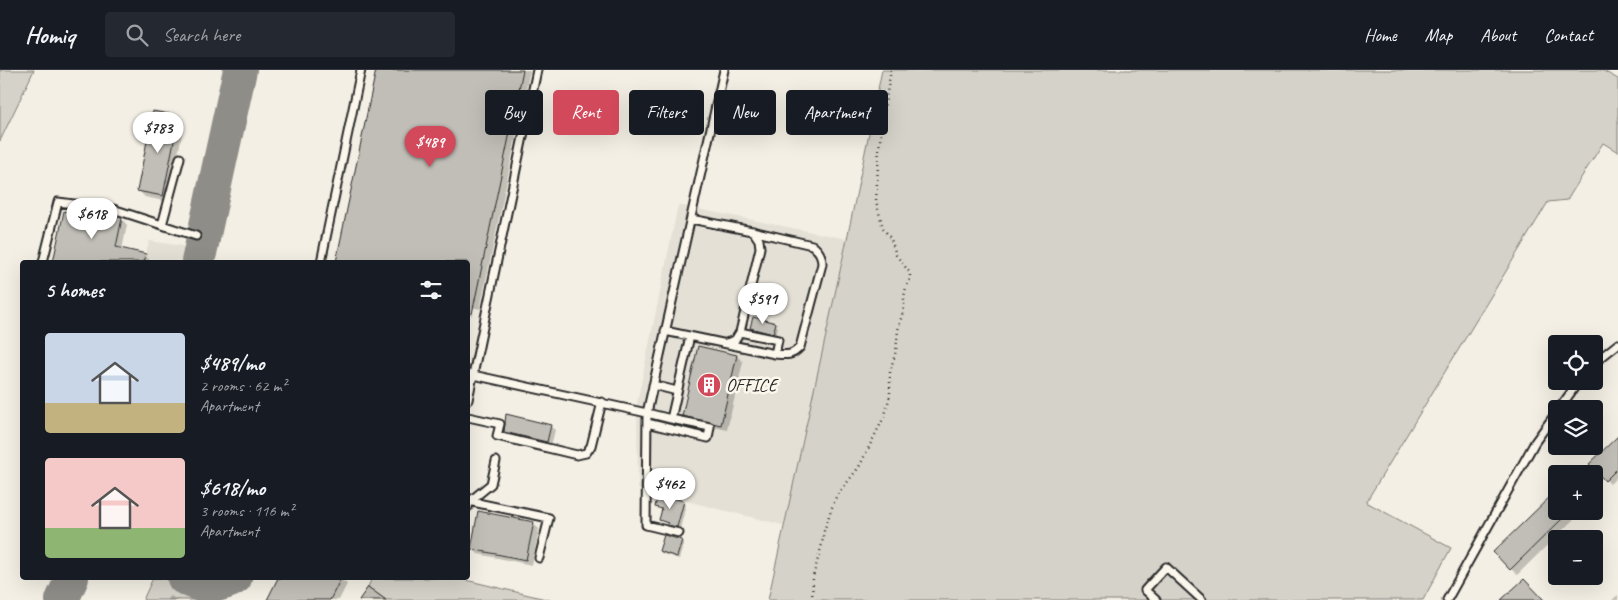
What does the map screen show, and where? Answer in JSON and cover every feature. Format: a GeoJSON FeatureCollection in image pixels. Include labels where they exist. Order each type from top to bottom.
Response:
{"type":"FeatureCollection","features":[{"type":"Feature","properties":{"kind":"lane"},"geometry":{"type":"LineString","coordinates":[[321,260],[361,70]]}},
{"type":"Feature","properties":{"kind":"lane"},"geometry":{"type":"LineString","coordinates":[[537,70],[470,374],[710,427],[708,438],[647,423]]}},
{"type":"Feature","properties":{"kind":"lane"},"geometry":{"type":"LineString","coordinates":[[679,532],[646,525],[647,412],[724,70]]}},
{"type":"Feature","properties":{"kind":"lane"},"geometry":{"type":"LineString","coordinates":[[162,225],[180,158]]}},
{"type":"Feature","properties":{"kind":"lane"},"geometry":{"type":"LineString","coordinates":[[44,260],[58,202],[113,209],[196,236]]}},
{"type":"Feature","properties":{"kind":"lane"},"geometry":{"type":"LineString","coordinates":[[665,331],[789,356],[800,347],[822,264],[822,256],[812,246],[691,218]]}},
{"type":"Feature","properties":{"kind":"lane"},"geometry":{"type":"LineString","coordinates":[[725,343],[735,340],[740,332],[760,248],[759,240],[752,231]]}},
{"type":"Feature","properties":{"kind":"lane"},"geometry":{"type":"LineString","coordinates":[[740,332],[778,340],[776,354]]}},
{"type":"Feature","properties":{"kind":"lane"},"geometry":{"type":"LineString","coordinates":[[671,419],[690,336]]}},
{"type":"Feature","properties":{"kind":"lane"},"geometry":{"type":"LineString","coordinates":[[1603,356],[1618,344]]}},
{"type":"Feature","properties":{"kind":"lane"},"geometry":{"type":"LineString","coordinates":[[653,385],[677,391]]}},
{"type":"Feature","properties":{"kind":"lane"},"geometry":{"type":"LineString","coordinates":[[470,418],[500,424],[497,436],[578,455],[586,453],[591,446],[602,402]]}},
{"type":"Feature","properties":{"kind":"lane"},"geometry":{"type":"LineString","coordinates":[[1447,600],[1535,442],[1548,424]]}},
{"type":"Feature","properties":{"kind":"lane"},"geometry":{"type":"LineString","coordinates":[[470,501],[491,484],[496,461]]}},
{"type":"Feature","properties":{"kind":"lane"},"geometry":{"type":"LineString","coordinates":[[470,503],[550,518],[539,558]]}},
{"type":"Feature","properties":{"kind":"lane"},"geometry":{"type":"LineString","coordinates":[[1156,600],[1145,590],[1166,566],[1202,600]]}},
{"type":"Feature","properties":{"kind":"path"},"geometry":{"type":"LineString","coordinates":[[812,600],[813,577],[824,531],[836,497],[859,466],[885,415],[890,395],[890,371],[896,351],[906,287],[910,279],[910,273],[896,255],[891,240],[883,228],[876,202],[879,148],[891,70]]}},
{"type":"Feature","properties":{"kind":"shaded area"},"geometry":{"type":"Polygon","coordinates":[[[0,70],[34,70],[0,141],[0,70]]]}},
{"type":"Feature","properties":{"kind":"shaded area"},"geometry":{"type":"Polygon","coordinates":[[[882,70],[1602,70],[1618,79],[1618,152],[1603,143],[1567,200],[1548,202],[1366,502],[1451,548],[1423,600],[768,600],[869,135],[888,135],[888,90],[878,90],[882,70]]]}},
{"type":"Feature","properties":{"kind":"shaded area"},"geometry":{"type":"Polygon","coordinates":[[[678,205],[847,239],[787,526],[638,489],[637,403],[678,205]]]}},
{"type":"Feature","properties":{"kind":"shaded area"},"geometry":{"type":"Polygon","coordinates":[[[149,241],[191,247],[188,260],[144,260],[149,241]]]}},
{"type":"Feature","properties":{"kind":"shaded area"},"geometry":{"type":"Polygon","coordinates":[[[152,580],[170,580],[214,600],[143,600],[152,580]]]}},
{"type":"Feature","properties":{"kind":"shaded area"},"geometry":{"type":"Polygon","coordinates":[[[371,580],[465,580],[550,600],[386,600],[368,587],[371,580]]]}},
{"type":"Feature","properties":{"kind":"building"},"geometry":{"type":"Polygon","coordinates":[[[376,70],[523,70],[519,90],[485,90],[485,135],[509,135],[472,314],[470,314],[470,260],[336,260],[376,70]]]}},
{"type":"Feature","properties":{"kind":"building"},"geometry":{"type":"Polygon","coordinates":[[[153,111],[179,116],[163,196],[137,191],[153,111]]]}},
{"type":"Feature","properties":{"kind":"building"},"geometry":{"type":"Polygon","coordinates":[[[64,211],[94,218],[95,212],[122,218],[116,247],[146,254],[144,260],[53,260],[64,211]]]}},
{"type":"Feature","properties":{"kind":"building"},"geometry":{"type":"Polygon","coordinates":[[[753,317],[776,323],[773,334],[750,328],[753,317]]]}},
{"type":"Feature","properties":{"kind":"building","name":"OFFICE"},"geometry":{"type":"Polygon","coordinates":[[[698,346],[737,355],[721,425],[682,416],[698,346]]]}},
{"type":"Feature","properties":{"kind":"building"},"geometry":{"type":"Polygon","coordinates":[[[506,414],[551,425],[547,442],[504,432],[506,414]]]}},
{"type":"Feature","properties":{"kind":"building"},"geometry":{"type":"Polygon","coordinates":[[[1618,436],[1618,468],[1605,481],[1603,479],[1603,465],[1589,464],[1598,455],[1603,455],[1603,450],[1618,436]]]}},
{"type":"Feature","properties":{"kind":"building"},"geometry":{"type":"Polygon","coordinates":[[[658,494],[684,501],[677,527],[667,525],[668,523],[659,520],[662,509],[655,507],[658,494]]]}},
{"type":"Feature","properties":{"kind":"building"},"geometry":{"type":"Polygon","coordinates":[[[1548,499],[1548,520],[1561,520],[1551,530],[1548,530],[1548,533],[1510,570],[1493,552],[1548,499]]]}},
{"type":"Feature","properties":{"kind":"building"},"geometry":{"type":"Polygon","coordinates":[[[478,511],[534,522],[526,560],[471,549],[478,511]]]}},
{"type":"Feature","properties":{"kind":"building"},"geometry":{"type":"Polygon","coordinates":[[[664,535],[682,540],[677,557],[659,551],[664,535]]]}},
{"type":"Feature","properties":{"kind":"building"},"geometry":{"type":"Polygon","coordinates":[[[1524,579],[1544,600],[1501,600],[1524,579]]]}},
{"type":"Feature","properties":{"kind":"building"},"geometry":{"type":"Polygon","coordinates":[[[277,580],[340,580],[330,600],[267,600],[277,580]]]}},
{"type":"Feature","properties":{"kind":"building"},"geometry":{"type":"Polygon","coordinates":[[[368,587],[386,600],[359,600],[368,587]]]}},
{"type":"Feature","properties":{"kind":"taxiway"},"geometry":{"type":"LineString","coordinates":[[198,260],[240,70]]}},
{"type":"Feature","properties":{"kind":"taxiway"},"geometry":{"type":"LineString","coordinates":[[62,600],[71,580]]}},
{"type":"Feature","properties":{"kind":"taxiway"},"geometry":{"type":"LineString","coordinates":[[189,580],[200,585],[209,586],[232,580]]}},
{"type":"Feature","properties":{"kind":"place","name":"OFFICE"},"geometry":{"type":"Point","coordinates":[709,385]}}]}
